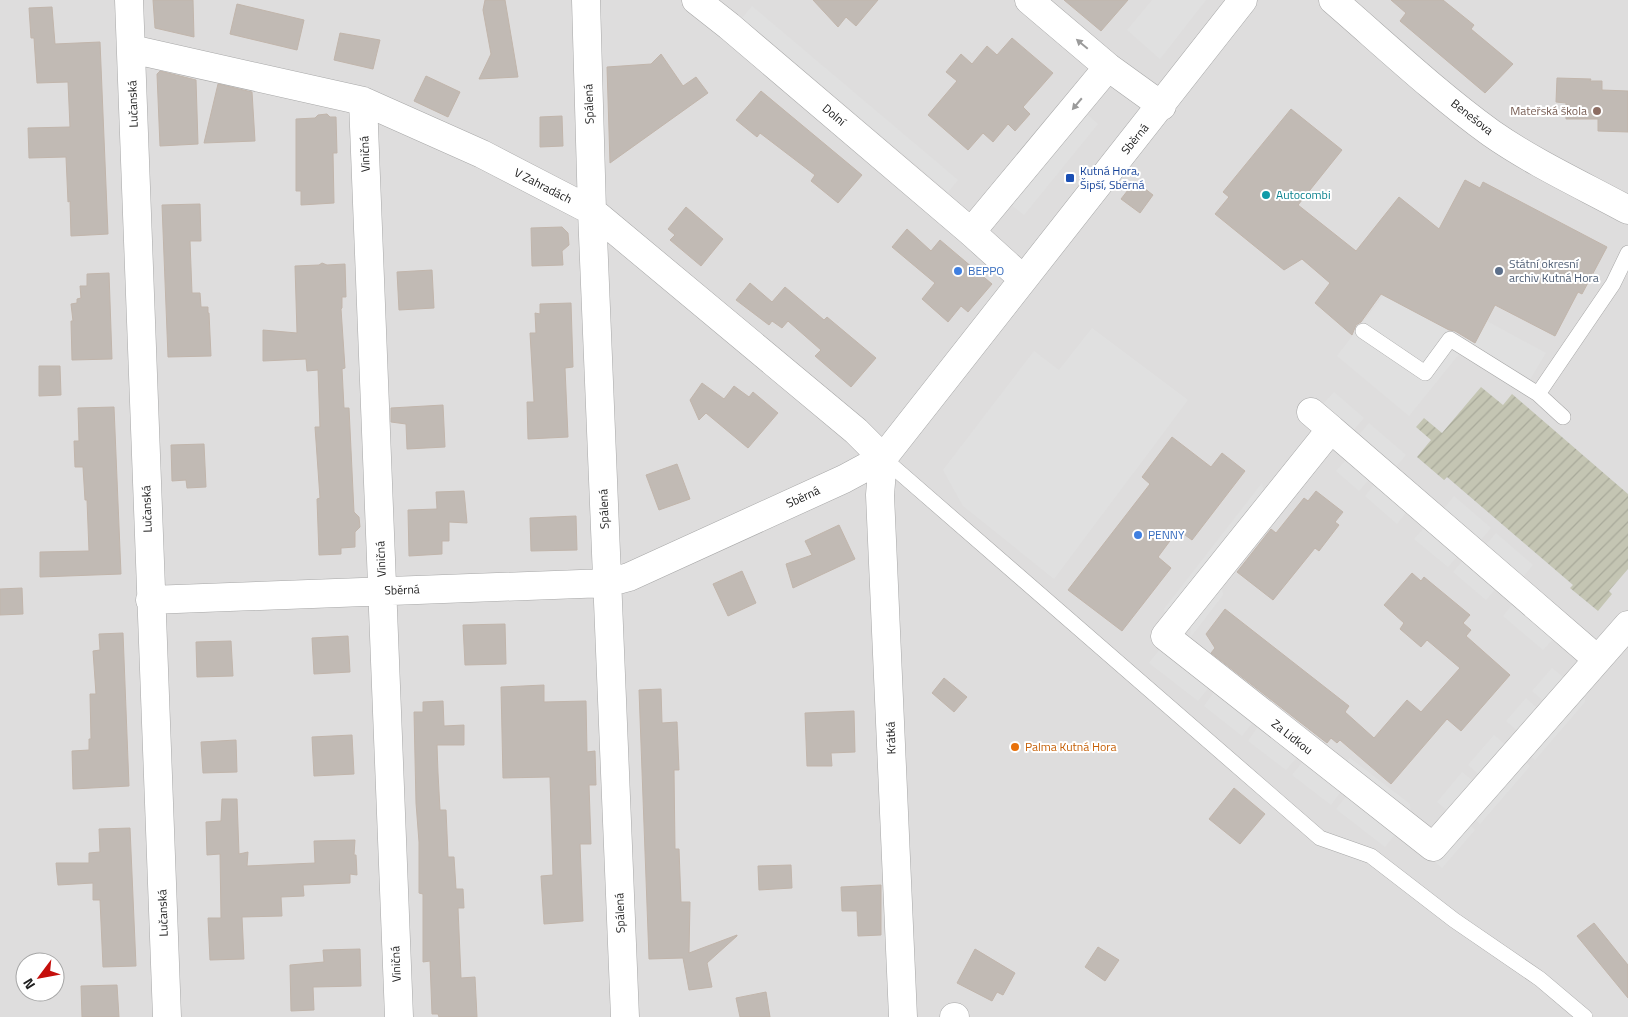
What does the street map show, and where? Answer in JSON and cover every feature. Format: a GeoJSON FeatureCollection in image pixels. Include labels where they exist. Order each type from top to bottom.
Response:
{"type":"FeatureCollection","features":[{"type":"Feature","properties":{"kind":"street","name":"Lučanská"},"geometry":{"type":"LineString","coordinates":[[129,0],[167,1017]]}},
{"type":"Feature","properties":{"kind":"street","name":"Spálená"},"geometry":{"type":"LineString","coordinates":[[586,0],[592,212],[624,1017]]}},
{"type":"Feature","properties":{"kind":"street","name":"Dolní"},"geometry":{"type":"LineString","coordinates":[[696,0],[737,32],[971,232],[1023,279]]}},
{"type":"Feature","properties":{"kind":"street"},"geometry":{"type":"LineString","coordinates":[[1029,0],[1108,67],[1162,106]]}},
{"type":"Feature","properties":{"kind":"street","name":"Sběrná"},"geometry":{"type":"LineString","coordinates":[[150,600],[607,583],[629,577],[844,478],[883,458],[1162,106],[1243,0]]}},
{"type":"Feature","properties":{"kind":"street","name":"Benešova"},"geometry":{"type":"LineString","coordinates":[[1333,0],[1432,85],[1491,132],[1529,156],[1628,210]]}},
{"type":"Feature","properties":{"kind":"street","name":"V Zahradách"},"geometry":{"type":"LineString","coordinates":[[131,49],[363,101],[482,154],[592,212],[856,431],[883,458]]}},
{"type":"Feature","properties":{"kind":"street"},"geometry":{"type":"LineString","coordinates":[[971,232],[1108,67]]}},
{"type":"Feature","properties":{"kind":"street","name":"Viničná"},"geometry":{"type":"LineString","coordinates":[[363,101],[398,1017]]}},
{"type":"Feature","properties":{"kind":"street","name":"Za Lidkou"},"geometry":{"type":"LineString","coordinates":[[1597,660],[1321,421],[1165,636],[1433,847],[1628,625]]}},
{"type":"Feature","properties":{"kind":"street","name":"Krátká"},"geometry":{"type":"LineString","coordinates":[[883,458],[880,495],[903,1017]]}},
{"type":"Feature","properties":{"kind":"lane"},"geometry":{"type":"LineString","coordinates":[[1538,394],[1613,284],[1628,253]]}},
{"type":"Feature","properties":{"kind":"lane"},"geometry":{"type":"LineString","coordinates":[[1363,331],[1425,374],[1450,339],[1538,394],[1563,416]]}},
{"type":"Feature","properties":{"kind":"lane"},"geometry":{"type":"LineString","coordinates":[[883,458],[1320,838],[1371,856],[1454,920],[1540,979],[1586,1017]]}},
{"type":"Feature","properties":{"kind":"shaded area"},"geometry":{"type":"Polygon","coordinates":[[[0,0],[1628,0],[1628,1017],[0,1017],[0,0]]]}},
{"type":"Feature","properties":{"kind":"shaded area"},"geometry":{"type":"Polygon","coordinates":[[[1152,0],[1206,0],[1160,59],[1127,30],[1152,0]]]}},
{"type":"Feature","properties":{"kind":"shaded area"},"geometry":{"type":"Polygon","coordinates":[[[752,6],[958,180],[948,192],[742,18],[752,6]]]}},
{"type":"Feature","properties":{"kind":"shaded area"},"geometry":{"type":"Polygon","coordinates":[[[1082,110],[1098,124],[1024,215],[1006,201],[1082,110]]]}},
{"type":"Feature","properties":{"kind":"shaded area"},"geometry":{"type":"Polygon","coordinates":[[[1383,296],[1475,343],[1487,321],[1546,353],[1526,386],[1464,348],[1409,416],[1337,356],[1383,296]]]}},
{"type":"Feature","properties":{"kind":"shaded area"},"geometry":{"type":"Polygon","coordinates":[[[1092,328],[1188,400],[1054,579],[963,506],[943,470],[1034,351],[1059,370],[1092,328]]]}},
{"type":"Feature","properties":{"kind":"shaded area"},"geometry":{"type":"Polygon","coordinates":[[[1481,387],[1503,405],[1512,394],[1628,494],[1628,569],[1609,591],[1612,594],[1598,611],[1570,588],[1573,585],[1447,477],[1444,480],[1417,457],[1431,440],[1416,427],[1424,418],[1442,433],[1481,387]]]}},
{"type":"Feature","properties":{"kind":"shaded area"},"geometry":{"type":"Polygon","coordinates":[[[1334,392],[1364,418],[1351,433],[1323,404],[1334,392]]]}},
{"type":"Feature","properties":{"kind":"shaded area"},"geometry":{"type":"Polygon","coordinates":[[[1369,423],[1406,455],[1394,469],[1357,437],[1369,423]]]}},
{"type":"Feature","properties":{"kind":"shaded area"},"geometry":{"type":"Polygon","coordinates":[[[1346,460],[1371,477],[1359,491],[1336,471],[1346,460]]]}},
{"type":"Feature","properties":{"kind":"shaded area"},"geometry":{"type":"Polygon","coordinates":[[[1377,481],[1409,509],[1397,524],[1365,496],[1377,481]]]}},
{"type":"Feature","properties":{"kind":"shaded area"},"geometry":{"type":"Polygon","coordinates":[[[1262,483],[1264,491],[1166,620],[1164,609],[1262,483]]]}},
{"type":"Feature","properties":{"kind":"shaded area"},"geometry":{"type":"Polygon","coordinates":[[[1454,496],[1491,528],[1479,542],[1442,511],[1454,496]]]}},
{"type":"Feature","properties":{"kind":"shaded area"},"geometry":{"type":"Polygon","coordinates":[[[1427,525],[1460,553],[1448,567],[1414,539],[1427,525]]]}},
{"type":"Feature","properties":{"kind":"shaded area"},"geometry":{"type":"Polygon","coordinates":[[[1496,533],[1533,565],[1521,579],[1484,547],[1496,533]]]}},
{"type":"Feature","properties":{"kind":"shaded area"},"geometry":{"type":"Polygon","coordinates":[[[1465,558],[1498,586],[1486,600],[1453,572],[1465,558]]]}},
{"type":"Feature","properties":{"kind":"shaded area"},"geometry":{"type":"Polygon","coordinates":[[[1221,583],[1223,595],[1190,638],[1191,624],[1221,583]]]}},
{"type":"Feature","properties":{"kind":"shaded area"},"geometry":{"type":"Polygon","coordinates":[[[1515,601],[1553,639],[1543,650],[1503,616],[1515,601]]]}},
{"type":"Feature","properties":{"kind":"shaded area"},"geometry":{"type":"Polygon","coordinates":[[[1160,649],[1209,687],[1198,701],[1149,663],[1160,649]]]}},
{"type":"Feature","properties":{"kind":"shaded area"},"geometry":{"type":"Polygon","coordinates":[[[1552,668],[1563,677],[1569,677],[1546,703],[1532,691],[1552,668]]]}},
{"type":"Feature","properties":{"kind":"shaded area"},"geometry":{"type":"Polygon","coordinates":[[[1215,691],[1254,721],[1242,736],[1204,706],[1215,691]]]}},
{"type":"Feature","properties":{"kind":"shaded area"},"geometry":{"type":"Polygon","coordinates":[[[1584,691],[1585,702],[1535,760],[1529,755],[1584,691]]]}},
{"type":"Feature","properties":{"kind":"shaded area"},"geometry":{"type":"Polygon","coordinates":[[[1526,698],[1540,711],[1520,733],[1506,721],[1526,698]]]}},
{"type":"Feature","properties":{"kind":"shaded area"},"geometry":{"type":"Polygon","coordinates":[[[1259,725],[1298,756],[1286,770],[1248,741],[1259,725]]]}},
{"type":"Feature","properties":{"kind":"shaded area"},"geometry":{"type":"Polygon","coordinates":[[[1494,735],[1508,747],[1482,777],[1468,765],[1494,735]]]}},
{"type":"Feature","properties":{"kind":"shaded area"},"geometry":{"type":"Polygon","coordinates":[[[1350,758],[1410,804],[1411,817],[1344,766],[1350,758]]]}},
{"type":"Feature","properties":{"kind":"shaded area"},"geometry":{"type":"Polygon","coordinates":[[[1304,760],[1342,790],[1331,805],[1292,775],[1304,760]]]}},
{"type":"Feature","properties":{"kind":"shaded area"},"geometry":{"type":"Polygon","coordinates":[[[1524,760],[1530,766],[1480,824],[1474,818],[1524,760]]]}},
{"type":"Feature","properties":{"kind":"shaded area"},"geometry":{"type":"Polygon","coordinates":[[[1462,772],[1477,784],[1448,811],[1437,802],[1462,772]]]}},
{"type":"Feature","properties":{"kind":"shaded area"},"geometry":{"type":"Polygon","coordinates":[[[1348,794],[1397,832],[1385,847],[1336,809],[1348,794]]]}},
{"type":"Feature","properties":{"kind":"shaded area"},"geometry":{"type":"Polygon","coordinates":[[[1469,824],[1475,830],[1442,868],[1436,863],[1469,824]]]}},
{"type":"Feature","properties":{"kind":"building"},"geometry":{"type":"Polygon","coordinates":[[[153,0],[193,0],[194,37],[155,28],[153,0]]]}},
{"type":"Feature","properties":{"kind":"building"},"geometry":{"type":"Polygon","coordinates":[[[485,0],[505,0],[518,77],[479,79],[491,54],[483,10],[485,0]]]}},
{"type":"Feature","properties":{"kind":"building"},"geometry":{"type":"Polygon","coordinates":[[[813,0],[878,0],[856,26],[846,17],[838,27],[813,0]]]}},
{"type":"Feature","properties":{"kind":"building"},"geometry":{"type":"Polygon","coordinates":[[[1064,0],[1128,0],[1101,31],[1064,0]]]}},
{"type":"Feature","properties":{"kind":"building"},"geometry":{"type":"Polygon","coordinates":[[[1391,0],[1443,0],[1474,25],[1471,29],[1513,64],[1485,93],[1400,21],[1406,13],[1391,0]]]}},
{"type":"Feature","properties":{"kind":"building"},"geometry":{"type":"Polygon","coordinates":[[[237,4],[304,20],[297,50],[230,34],[237,4]]]}},
{"type":"Feature","properties":{"kind":"building"},"geometry":{"type":"Polygon","coordinates":[[[52,7],[55,44],[100,42],[108,234],[71,236],[66,157],[29,158],[28,128],[70,127],[68,82],[37,83],[34,38],[31,38],[29,8],[52,7]]]}},
{"type":"Feature","properties":{"kind":"building"},"geometry":{"type":"Polygon","coordinates":[[[340,33],[380,40],[373,69],[334,60],[340,33]]]}},
{"type":"Feature","properties":{"kind":"building"},"geometry":{"type":"Polygon","coordinates":[[[1012,38],[1053,73],[1023,107],[1030,114],[1015,131],[1008,124],[993,142],[983,133],[968,150],[928,115],[957,81],[946,72],[961,54],[972,64],[987,46],[997,55],[1012,38]]]}},
{"type":"Feature","properties":{"kind":"building"},"geometry":{"type":"Polygon","coordinates":[[[661,54],[683,86],[696,77],[708,93],[610,163],[607,67],[651,64],[661,54]]]}},
{"type":"Feature","properties":{"kind":"building"},"geometry":{"type":"Polygon","coordinates":[[[160,71],[196,80],[198,144],[160,146],[157,74],[160,71]]]}},
{"type":"Feature","properties":{"kind":"building"},"geometry":{"type":"Polygon","coordinates":[[[426,76],[460,92],[448,117],[414,101],[426,76]]]}},
{"type":"Feature","properties":{"kind":"building","name":"Mateřská škola"},"geometry":{"type":"Polygon","coordinates":[[[1557,78],[1602,81],[1602,90],[1628,91],[1628,132],[1598,131],[1598,119],[1566,119],[1566,103],[1556,102],[1557,78]]]}},
{"type":"Feature","properties":{"kind":"building"},"geometry":{"type":"Polygon","coordinates":[[[218,84],[252,92],[255,141],[204,143],[218,84]]]}},
{"type":"Feature","properties":{"kind":"building"},"geometry":{"type":"Polygon","coordinates":[[[761,91],[862,175],[838,203],[811,181],[815,175],[760,133],[757,137],[736,120],[761,91]]]}},
{"type":"Feature","properties":{"kind":"building"},"geometry":{"type":"Polygon","coordinates":[[[1291,109],[1342,150],[1298,205],[1356,251],[1399,197],[1439,229],[1465,180],[1480,188],[1483,182],[1607,247],[1582,294],[1578,292],[1555,336],[1495,305],[1475,343],[1381,294],[1361,322],[1356,325],[1352,335],[1315,303],[1330,283],[1302,259],[1284,270],[1215,214],[1229,197],[1223,192],[1291,109]]]}},
{"type":"Feature","properties":{"kind":"building"},"geometry":{"type":"Polygon","coordinates":[[[327,114],[330,117],[336,117],[337,153],[333,153],[334,203],[301,205],[301,191],[296,191],[296,119],[315,118],[318,115],[327,114]]]}},
{"type":"Feature","properties":{"kind":"building"},"geometry":{"type":"Polygon","coordinates":[[[562,116],[563,146],[540,147],[540,117],[562,116]]]}},
{"type":"Feature","properties":{"kind":"building"},"geometry":{"type":"Polygon","coordinates":[[[1135,181],[1153,195],[1140,213],[1121,199],[1135,181]]]}},
{"type":"Feature","properties":{"kind":"building"},"geometry":{"type":"Polygon","coordinates":[[[200,204],[201,241],[190,241],[192,293],[200,293],[201,307],[208,307],[211,356],[168,357],[162,205],[200,204]]]}},
{"type":"Feature","properties":{"kind":"building"},"geometry":{"type":"Polygon","coordinates":[[[686,207],[723,239],[701,266],[670,240],[675,235],[668,229],[686,207]]]}},
{"type":"Feature","properties":{"kind":"building"},"geometry":{"type":"Polygon","coordinates":[[[562,227],[568,233],[569,245],[562,251],[563,265],[532,266],[531,228],[562,227]]]}},
{"type":"Feature","properties":{"kind":"building"},"geometry":{"type":"Polygon","coordinates":[[[907,229],[931,251],[940,240],[992,284],[968,312],[961,306],[948,322],[922,299],[935,283],[892,247],[907,229]]]}},
{"type":"Feature","properties":{"kind":"building"},"geometry":{"type":"Polygon","coordinates":[[[322,263],[327,265],[345,264],[346,297],[342,297],[341,309],[345,368],[342,369],[344,408],[349,408],[354,512],[359,517],[360,527],[355,532],[355,547],[341,548],[341,554],[319,555],[317,499],[320,498],[315,427],[320,427],[318,370],[307,371],[306,359],[263,361],[263,330],[297,333],[295,266],[319,265],[322,263]]]}},
{"type":"Feature","properties":{"kind":"building"},"geometry":{"type":"Polygon","coordinates":[[[432,270],[434,308],[399,310],[397,272],[432,270]]]}},
{"type":"Feature","properties":{"kind":"building"},"geometry":{"type":"Polygon","coordinates":[[[109,273],[112,359],[72,360],[71,321],[73,321],[71,304],[77,303],[77,299],[81,298],[80,286],[87,286],[87,274],[109,273]]]}},
{"type":"Feature","properties":{"kind":"building"},"geometry":{"type":"Polygon","coordinates":[[[750,283],[772,302],[785,287],[824,320],[827,317],[876,358],[851,387],[815,356],[821,350],[788,321],[782,328],[772,321],[769,325],[736,300],[750,283]]]}},
{"type":"Feature","properties":{"kind":"building"},"geometry":{"type":"Polygon","coordinates":[[[571,303],[573,367],[565,368],[568,437],[528,439],[527,402],[534,402],[530,333],[536,333],[535,313],[540,314],[540,304],[571,303]]]}},
{"type":"Feature","properties":{"kind":"building"},"geometry":{"type":"Polygon","coordinates":[[[39,366],[60,366],[61,395],[39,396],[39,366]]]}},
{"type":"Feature","properties":{"kind":"building"},"geometry":{"type":"Polygon","coordinates":[[[702,383],[724,399],[734,386],[749,397],[753,392],[778,413],[748,448],[706,413],[699,420],[690,400],[702,383]]]}},
{"type":"Feature","properties":{"kind":"building"},"geometry":{"type":"Polygon","coordinates":[[[443,405],[445,447],[407,449],[406,424],[391,422],[391,408],[443,405]]]}},
{"type":"Feature","properties":{"kind":"building"},"geometry":{"type":"Polygon","coordinates":[[[114,407],[121,574],[40,577],[40,552],[89,551],[87,500],[85,500],[83,467],[75,467],[74,441],[79,441],[78,408],[114,407]]]}},
{"type":"Feature","properties":{"kind":"building"},"geometry":{"type":"Polygon","coordinates":[[[1172,437],[1211,467],[1222,453],[1245,471],[1192,540],[1178,530],[1158,557],[1171,568],[1122,631],[1068,590],[1150,484],[1142,477],[1172,437]]]}},
{"type":"Feature","properties":{"kind":"building"},"geometry":{"type":"Polygon","coordinates":[[[204,444],[206,487],[187,488],[186,480],[172,481],[171,445],[204,444]]]}},
{"type":"Feature","properties":{"kind":"building"},"geometry":{"type":"Polygon","coordinates":[[[677,464],[690,499],[659,510],[646,475],[677,464]]]}},
{"type":"Feature","properties":{"kind":"building"},"geometry":{"type":"Polygon","coordinates":[[[464,491],[467,523],[449,522],[449,541],[442,541],[442,554],[409,556],[408,510],[437,509],[436,492],[464,491]]]}},
{"type":"Feature","properties":{"kind":"building"},"geometry":{"type":"Polygon","coordinates":[[[1316,491],[1343,512],[1335,522],[1339,525],[1319,551],[1315,548],[1273,600],[1237,572],[1271,529],[1276,533],[1304,498],[1308,501],[1316,491]]]}},
{"type":"Feature","properties":{"kind":"building"},"geometry":{"type":"Polygon","coordinates":[[[576,516],[577,550],[531,551],[530,518],[576,516]]]}},
{"type":"Feature","properties":{"kind":"building"},"geometry":{"type":"Polygon","coordinates":[[[839,525],[855,559],[793,588],[786,564],[812,555],[805,541],[839,525]]]}},
{"type":"Feature","properties":{"kind":"building"},"geometry":{"type":"Polygon","coordinates":[[[742,571],[756,603],[728,616],[713,584],[742,571]]]}},
{"type":"Feature","properties":{"kind":"building"},"geometry":{"type":"Polygon","coordinates":[[[1412,573],[1421,581],[1424,577],[1470,615],[1463,623],[1471,630],[1466,636],[1510,675],[1461,731],[1447,719],[1391,784],[1340,740],[1337,743],[1331,738],[1327,743],[1211,653],[1215,648],[1206,634],[1225,609],[1349,706],[1345,712],[1374,738],[1407,700],[1421,712],[1460,668],[1427,640],[1421,647],[1400,629],[1404,623],[1384,605],[1412,573]]]}},
{"type":"Feature","properties":{"kind":"building"},"geometry":{"type":"Polygon","coordinates":[[[22,588],[23,614],[0,615],[0,589],[22,588]]]}},
{"type":"Feature","properties":{"kind":"building"},"geometry":{"type":"Polygon","coordinates":[[[505,624],[506,664],[465,665],[463,625],[505,624]]]}},
{"type":"Feature","properties":{"kind":"building"},"geometry":{"type":"Polygon","coordinates":[[[123,633],[129,786],[73,789],[72,751],[89,750],[89,739],[91,739],[90,694],[96,694],[93,651],[100,650],[99,634],[123,633]]]}},
{"type":"Feature","properties":{"kind":"building"},"geometry":{"type":"Polygon","coordinates":[[[348,636],[350,672],[314,674],[312,638],[348,636]]]}},
{"type":"Feature","properties":{"kind":"building"},"geometry":{"type":"Polygon","coordinates":[[[231,641],[233,676],[197,677],[196,642],[231,641]]]}},
{"type":"Feature","properties":{"kind":"building"},"geometry":{"type":"Polygon","coordinates":[[[944,678],[967,697],[954,712],[932,693],[944,678]]]}},
{"type":"Feature","properties":{"kind":"building"},"geometry":{"type":"Polygon","coordinates":[[[544,685],[544,702],[586,701],[587,752],[595,751],[596,785],[589,785],[591,844],[580,844],[583,921],[544,924],[541,876],[553,875],[550,777],[503,778],[501,687],[544,685]]]}},
{"type":"Feature","properties":{"kind":"building"},"geometry":{"type":"Polygon","coordinates":[[[661,689],[662,723],[677,722],[679,770],[674,770],[675,849],[679,849],[681,902],[690,902],[689,953],[737,935],[707,963],[712,987],[689,990],[683,958],[649,959],[639,690],[661,689]]]}},
{"type":"Feature","properties":{"kind":"building"},"geometry":{"type":"Polygon","coordinates":[[[443,701],[444,726],[464,725],[464,745],[437,745],[438,773],[440,810],[446,810],[448,857],[454,857],[456,889],[463,889],[464,908],[458,908],[461,978],[475,977],[477,1017],[439,1017],[438,1014],[432,1014],[430,961],[423,962],[423,894],[419,893],[414,712],[423,712],[423,702],[443,701]]]}},
{"type":"Feature","properties":{"kind":"building"},"geometry":{"type":"Polygon","coordinates":[[[854,711],[855,752],[831,753],[832,766],[807,766],[805,713],[854,711]]]}},
{"type":"Feature","properties":{"kind":"building"},"geometry":{"type":"Polygon","coordinates":[[[352,735],[354,774],[314,776],[312,737],[352,735]]]}},
{"type":"Feature","properties":{"kind":"building"},"geometry":{"type":"Polygon","coordinates":[[[236,740],[237,772],[203,773],[201,742],[236,740]]]}},
{"type":"Feature","properties":{"kind":"building"},"geometry":{"type":"Polygon","coordinates":[[[1234,788],[1265,814],[1240,844],[1209,819],[1234,788]]]}},
{"type":"Feature","properties":{"kind":"building"},"geometry":{"type":"Polygon","coordinates":[[[222,799],[237,799],[239,854],[248,852],[247,866],[315,863],[314,841],[355,840],[354,855],[356,855],[357,875],[350,874],[350,883],[303,885],[304,896],[281,897],[282,916],[242,917],[244,959],[210,960],[208,918],[221,918],[220,854],[207,855],[206,822],[221,821],[222,799]]]}},
{"type":"Feature","properties":{"kind":"building"},"geometry":{"type":"Polygon","coordinates":[[[130,828],[136,966],[103,967],[100,900],[93,900],[93,883],[58,885],[56,863],[89,863],[89,853],[100,852],[99,829],[130,828]]]}},
{"type":"Feature","properties":{"kind":"building"},"geometry":{"type":"Polygon","coordinates":[[[791,865],[792,888],[759,890],[758,866],[791,865]]]}},
{"type":"Feature","properties":{"kind":"building"},"geometry":{"type":"Polygon","coordinates":[[[881,885],[881,935],[858,936],[857,911],[842,911],[841,887],[881,885]]]}},
{"type":"Feature","properties":{"kind":"building"},"geometry":{"type":"Polygon","coordinates":[[[1594,923],[1628,965],[1628,998],[1577,936],[1594,923]]]}},
{"type":"Feature","properties":{"kind":"building"},"geometry":{"type":"Polygon","coordinates":[[[1098,947],[1119,960],[1105,981],[1085,967],[1098,947]]]}},
{"type":"Feature","properties":{"kind":"building"},"geometry":{"type":"Polygon","coordinates":[[[360,949],[361,986],[313,987],[314,1010],[291,1011],[290,965],[324,962],[323,950],[360,949]]]}},
{"type":"Feature","properties":{"kind":"building"},"geometry":{"type":"Polygon","coordinates":[[[975,949],[1015,973],[1003,995],[997,992],[992,1001],[957,983],[975,949]]]}},
{"type":"Feature","properties":{"kind":"building"},"geometry":{"type":"Polygon","coordinates":[[[117,985],[119,1017],[82,1017],[81,986],[117,985]]]}},
{"type":"Feature","properties":{"kind":"building"},"geometry":{"type":"Polygon","coordinates":[[[766,992],[770,1017],[740,1017],[736,998],[766,992]]]}},
{"type":"Feature","properties":{"kind":"place","name":"Mateřská škola"},"geometry":{"type":"Point","coordinates":[1597,111]}},
{"type":"Feature","properties":{"kind":"place","name":"Kutná Hora, Šipší, Sběrná"},"geometry":{"type":"Point","coordinates":[1070,178]}},
{"type":"Feature","properties":{"kind":"place","name":"Autocombi"},"geometry":{"type":"Point","coordinates":[1266,195]}},
{"type":"Feature","properties":{"kind":"place","name":"BEPPO"},"geometry":{"type":"Point","coordinates":[958,271]}},
{"type":"Feature","properties":{"kind":"place","name":"Státní okresní archiv Kutná Hora"},"geometry":{"type":"Point","coordinates":[1499,271]}},
{"type":"Feature","properties":{"kind":"place","name":"PENNY"},"geometry":{"type":"Point","coordinates":[1138,535]}},
{"type":"Feature","properties":{"kind":"place","name":"Palma Kutná Hora"},"geometry":{"type":"Point","coordinates":[1015,747]}}]}
